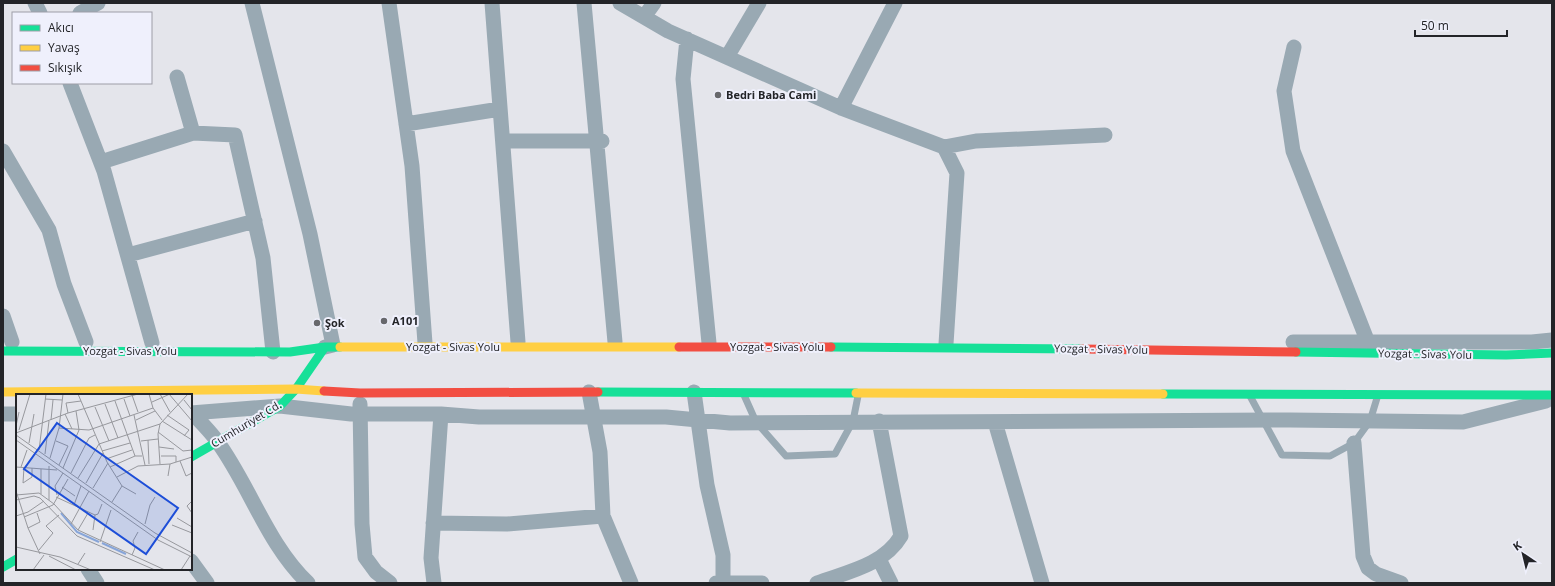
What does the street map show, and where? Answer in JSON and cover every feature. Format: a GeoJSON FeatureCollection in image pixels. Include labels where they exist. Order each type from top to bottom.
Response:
{"type":"FeatureCollection","features":[{"type":"Feature","properties":{"kind":"main road","name":"Yozgat - Sivas Yolu"},"geometry":{"type":"LineString","coordinates":[[6,345],[272,348]]}},
{"type":"Feature","properties":{"kind":"main road","name":"Yozgat - Sivas Yolu"},"geometry":{"type":"LineString","coordinates":[[329,346],[949,347],[1506,355],[1552,353]]}},
{"type":"Feature","properties":{"kind":"main road","name":"Cumhuriyet Cd."},"geometry":{"type":"LineString","coordinates":[[192,456],[280,406],[296,390],[329,346]]}},
{"type":"Feature","properties":{"kind":"main road"},"geometry":{"type":"LineString","coordinates":[[3,392],[296,390],[360,393],[743,392],[1552,395]]}},
{"type":"Feature","properties":{"kind":"main road"},"geometry":{"type":"LineString","coordinates":[[3,567],[16,560]]}},
{"type":"Feature","properties":{"kind":"street"},"geometry":{"type":"LineString","coordinates":[[35,3],[40,12]]}},
{"type":"Feature","properties":{"kind":"street"},"geometry":{"type":"LineString","coordinates":[[82,12],[98,3]]}},
{"type":"Feature","properties":{"kind":"street"},"geometry":{"type":"LineString","coordinates":[[252,3],[310,234],[329,346]]}},
{"type":"Feature","properties":{"kind":"street"},"geometry":{"type":"LineString","coordinates":[[389,3],[412,166],[425,344]]}},
{"type":"Feature","properties":{"kind":"street"},"geometry":{"type":"LineString","coordinates":[[492,3],[518,342]]}},
{"type":"Feature","properties":{"kind":"street"},"geometry":{"type":"LineString","coordinates":[[584,3],[600,141],[615,342]]}},
{"type":"Feature","properties":{"kind":"street"},"geometry":{"type":"LineString","coordinates":[[620,3],[686,39],[841,108],[944,147],[976,141],[1105,135]]}},
{"type":"Feature","properties":{"kind":"street"},"geometry":{"type":"LineString","coordinates":[[644,17],[654,3]]}},
{"type":"Feature","properties":{"kind":"street"},"geometry":{"type":"LineString","coordinates":[[727,57],[759,3]]}},
{"type":"Feature","properties":{"kind":"street"},"geometry":{"type":"LineString","coordinates":[[841,108],[895,3]]}},
{"type":"Feature","properties":{"kind":"street"},"geometry":{"type":"LineString","coordinates":[[686,39],[684,79],[709,343]]}},
{"type":"Feature","properties":{"kind":"street"},"geometry":{"type":"LineString","coordinates":[[1294,47],[1284,91],[1293,151],[1367,340]]}},
{"type":"Feature","properties":{"kind":"street"},"geometry":{"type":"LineString","coordinates":[[177,77],[193,133]]}},
{"type":"Feature","properties":{"kind":"street"},"geometry":{"type":"LineString","coordinates":[[70,84],[101,162],[152,343]]}},
{"type":"Feature","properties":{"kind":"street"},"geometry":{"type":"LineString","coordinates":[[406,124],[500,109]]}},
{"type":"Feature","properties":{"kind":"street"},"geometry":{"type":"LineString","coordinates":[[101,162],[193,133],[235,135],[256,221],[263,258],[272,348]]}},
{"type":"Feature","properties":{"kind":"street"},"geometry":{"type":"LineString","coordinates":[[503,141],[600,141]]}},
{"type":"Feature","properties":{"kind":"street"},"geometry":{"type":"LineString","coordinates":[[944,147],[957,173],[946,344]]}},
{"type":"Feature","properties":{"kind":"street"},"geometry":{"type":"LineString","coordinates":[[3,151],[49,230],[64,284],[86,342]]}},
{"type":"Feature","properties":{"kind":"street"},"geometry":{"type":"LineString","coordinates":[[128,255],[256,221]]}},
{"type":"Feature","properties":{"kind":"street"},"geometry":{"type":"LineString","coordinates":[[3,316],[6,345],[86,342],[272,348],[518,342],[1064,345],[1367,340],[1532,342],[1552,340]]}},
{"type":"Feature","properties":{"kind":"street"},"geometry":{"type":"LineString","coordinates":[[589,392],[600,452],[603,516],[631,583]]}},
{"type":"Feature","properties":{"kind":"street"},"geometry":{"type":"LineString","coordinates":[[694,392],[707,485],[722,555],[721,583],[762,583]]}},
{"type":"Feature","properties":{"kind":"street"},"geometry":{"type":"LineString","coordinates":[[360,393],[362,524],[365,557],[376,572],[390,583]]}},
{"type":"Feature","properties":{"kind":"street"},"geometry":{"type":"LineString","coordinates":[[192,413],[280,406],[360,414],[441,414],[479,418],[666,417],[730,423],[853,421],[995,422],[1262,420],[1463,422],[1552,400]]}},
{"type":"Feature","properties":{"kind":"street"},"geometry":{"type":"LineString","coordinates":[[192,413],[217,442],[274,539],[295,571],[308,583]]}},
{"type":"Feature","properties":{"kind":"street"},"geometry":{"type":"LineString","coordinates":[[3,414],[16,414]]}},
{"type":"Feature","properties":{"kind":"street"},"geometry":{"type":"LineString","coordinates":[[434,583],[431,558],[441,414]]}},
{"type":"Feature","properties":{"kind":"street"},"geometry":{"type":"LineString","coordinates":[[817,583],[879,559],[896,544],[901,536],[879,421]]}},
{"type":"Feature","properties":{"kind":"street"},"geometry":{"type":"LineString","coordinates":[[995,422],[1042,583]]}},
{"type":"Feature","properties":{"kind":"street"},"geometry":{"type":"LineString","coordinates":[[1354,443],[1363,556],[1368,568],[1376,574],[1401,583]]}},
{"type":"Feature","properties":{"kind":"street"},"geometry":{"type":"LineString","coordinates":[[433,523],[507,524],[603,516]]}},
{"type":"Feature","properties":{"kind":"street"},"geometry":{"type":"LineString","coordinates":[[879,559],[891,583]]}},
{"type":"Feature","properties":{"kind":"street"},"geometry":{"type":"LineString","coordinates":[[192,562],[208,583]]}},
{"type":"Feature","properties":{"kind":"street"},"geometry":{"type":"LineString","coordinates":[[89,570],[97,583]]}},
{"type":"Feature","properties":{"kind":"lane"},"geometry":{"type":"LineString","coordinates":[[743,392],[756,422],[786,456],[835,454],[853,421],[859,393]]}},
{"type":"Feature","properties":{"kind":"lane"},"geometry":{"type":"LineString","coordinates":[[1249,394],[1282,455],[1330,456],[1354,443],[1370,421],[1378,395]]}},
{"type":"Feature","properties":{"kind":"traffic: fast"},"geometry":{"type":"LineString","coordinates":[[192,456],[280,406],[296,389],[325,347]]}},
{"type":"Feature","properties":{"kind":"traffic: fast"},"geometry":{"type":"LineString","coordinates":[[3,351],[290,352],[325,347],[340,347]]}},
{"type":"Feature","properties":{"kind":"traffic: fast"},"geometry":{"type":"LineString","coordinates":[[831,347],[1081,349]]}},
{"type":"Feature","properties":{"kind":"traffic: fast"},"geometry":{"type":"LineString","coordinates":[[1296,352],[1506,355],[1552,353]]}},
{"type":"Feature","properties":{"kind":"traffic: fast"},"geometry":{"type":"LineString","coordinates":[[598,392],[856,393]]}},
{"type":"Feature","properties":{"kind":"traffic: fast"},"geometry":{"type":"LineString","coordinates":[[1163,394],[1552,395]]}},
{"type":"Feature","properties":{"kind":"traffic: fast"},"geometry":{"type":"LineString","coordinates":[[3,567],[16,560]]}},
{"type":"Feature","properties":{"kind":"traffic: slow"},"geometry":{"type":"LineString","coordinates":[[340,347],[679,347]]}},
{"type":"Feature","properties":{"kind":"traffic: slow"},"geometry":{"type":"LineString","coordinates":[[3,392],[296,389],[324,391]]}},
{"type":"Feature","properties":{"kind":"traffic: slow"},"geometry":{"type":"LineString","coordinates":[[856,393],[1163,394]]}},
{"type":"Feature","properties":{"kind":"traffic: jam"},"geometry":{"type":"LineString","coordinates":[[679,347],[831,347]]}},
{"type":"Feature","properties":{"kind":"traffic: jam"},"geometry":{"type":"LineString","coordinates":[[1081,349],[1296,352]]}},
{"type":"Feature","properties":{"kind":"traffic: jam"},"geometry":{"type":"LineString","coordinates":[[324,391],[360,393],[598,392]]}},
{"type":"Feature","properties":{"kind":"place","name":"Bedri Baba Cami"},"geometry":{"type":"Point","coordinates":[718,95]}},
{"type":"Feature","properties":{"kind":"place","name":"A101"},"geometry":{"type":"Point","coordinates":[384,321]}},
{"type":"Feature","properties":{"kind":"place","name":"Şok"},"geometry":{"type":"Point","coordinates":[317,323]}}]}
